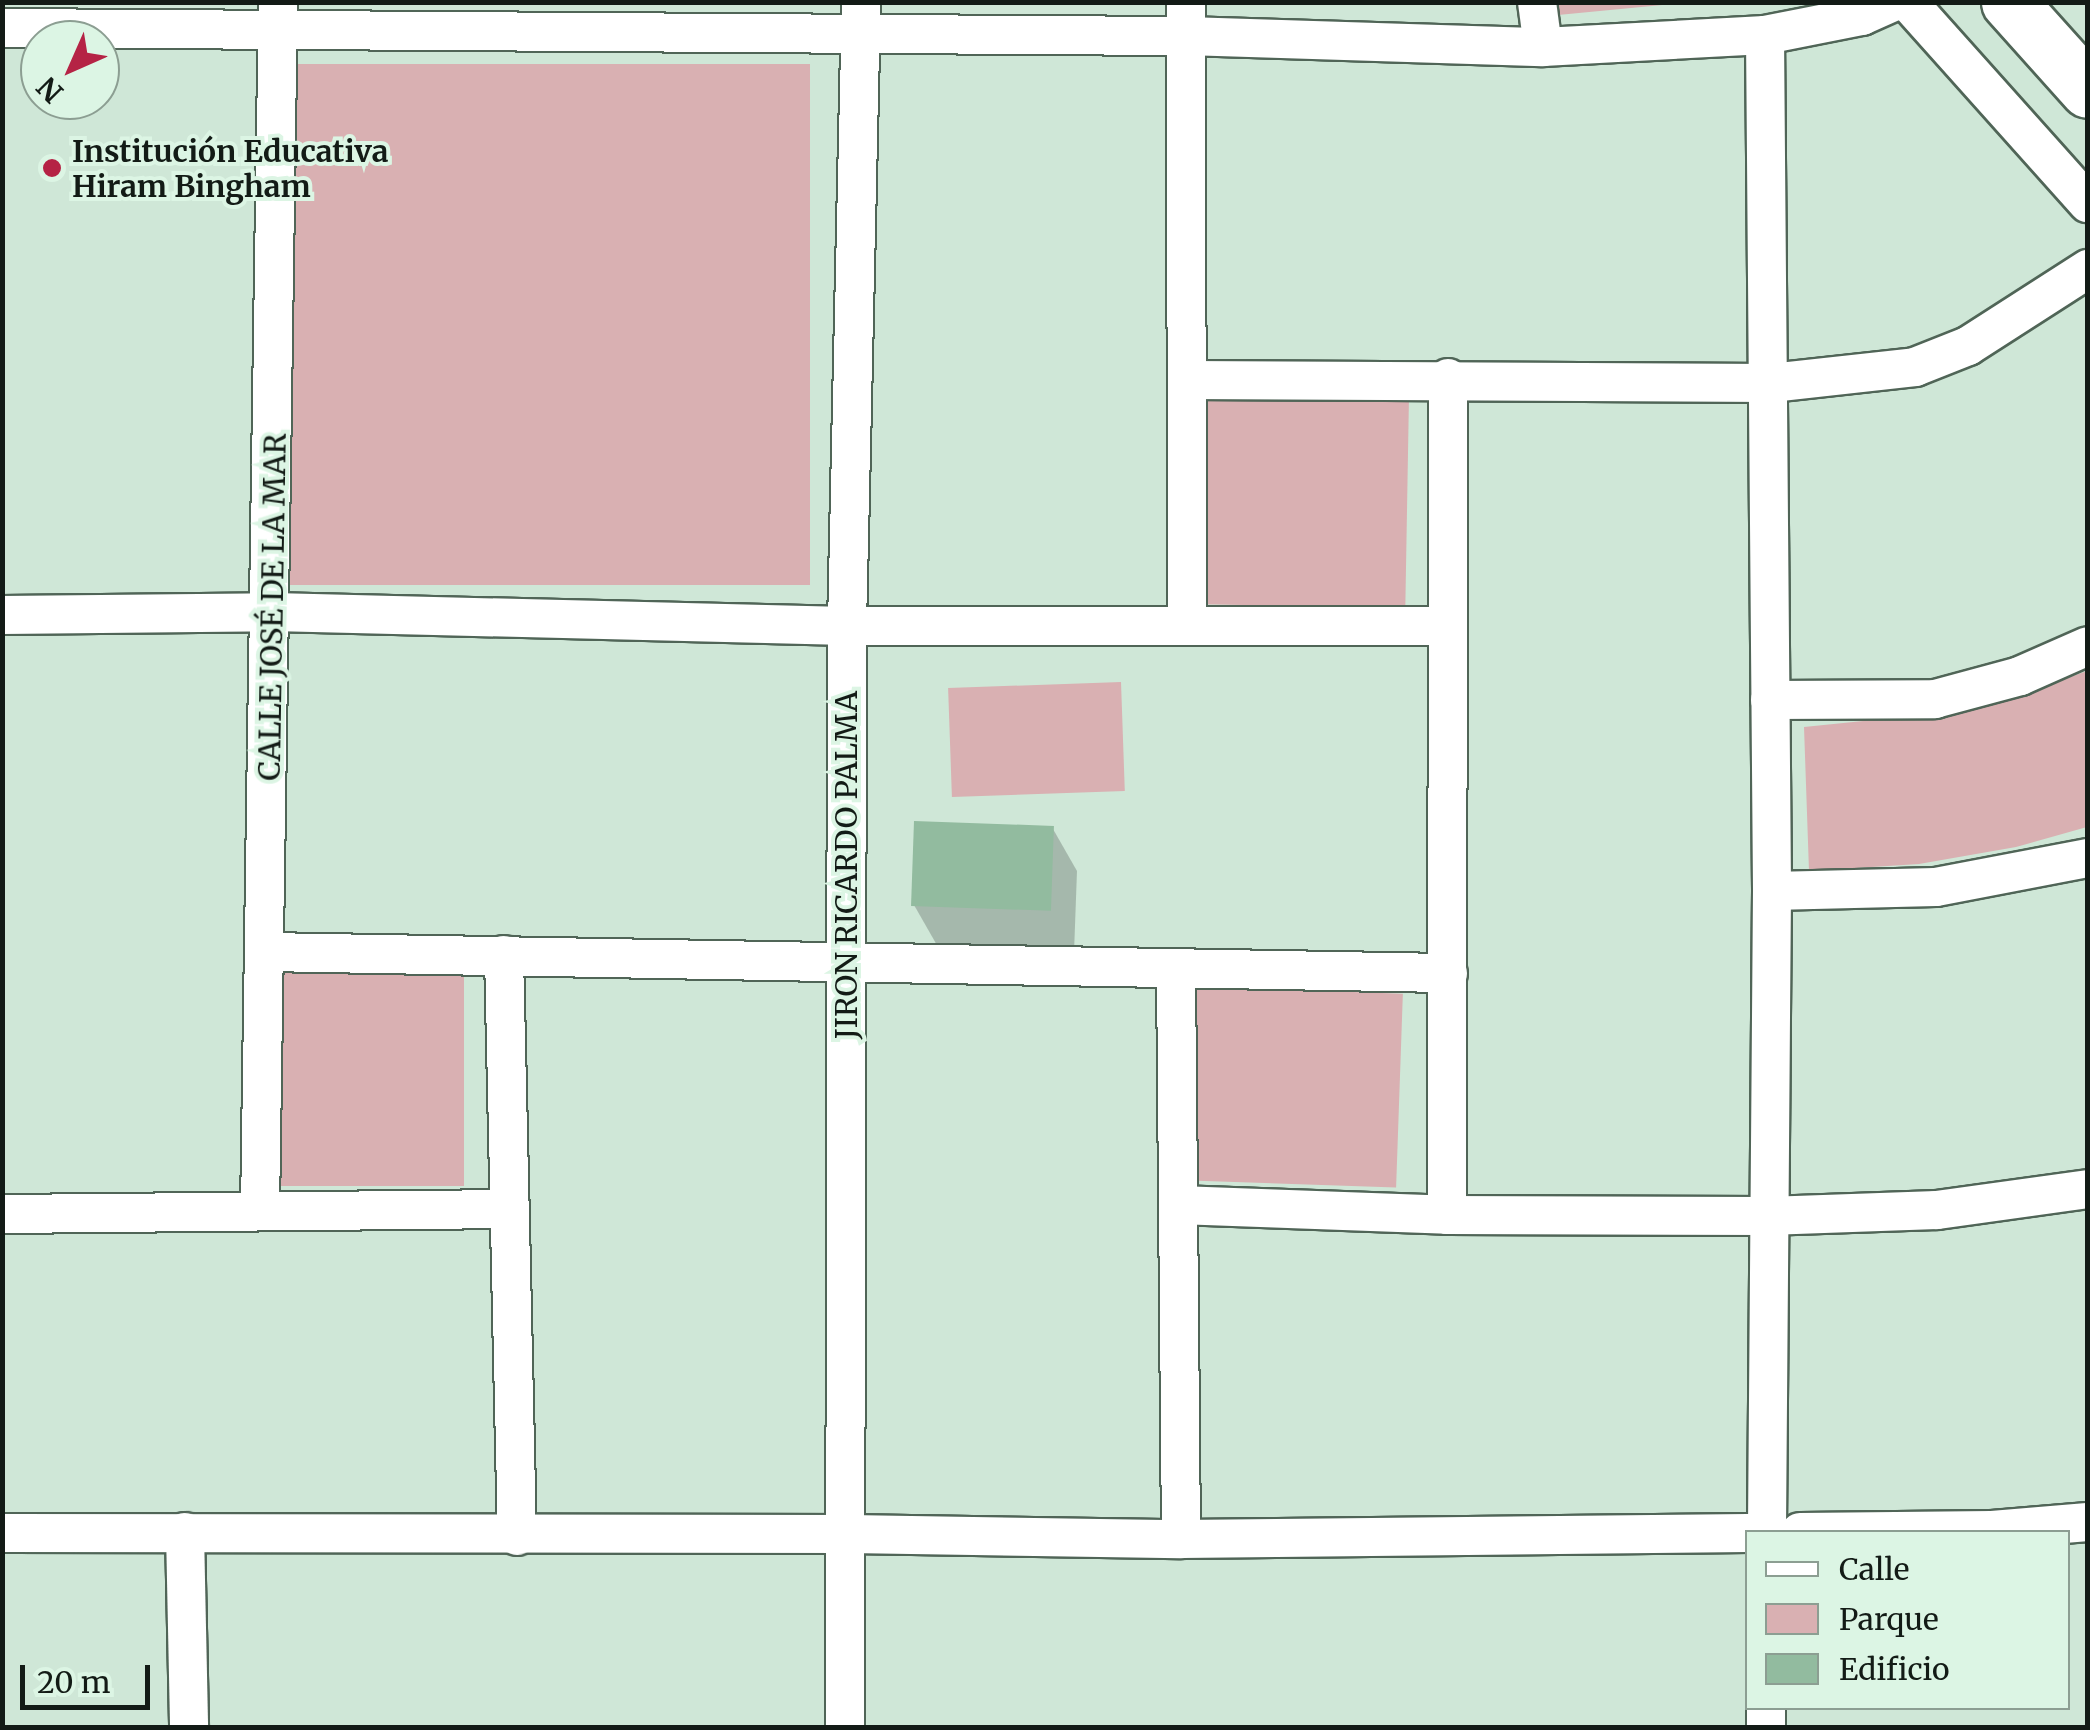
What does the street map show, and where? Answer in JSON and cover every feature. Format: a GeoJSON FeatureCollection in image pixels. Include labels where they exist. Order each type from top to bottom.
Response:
{"type":"FeatureCollection","features":[{"type":"Feature","properties":{"kind":"highway"},"geometry":{"type":"LineString","coordinates":[[2009,2],[2088,90]]}},
{"type":"Feature","properties":{"kind":"street"},"geometry":{"type":"LineString","coordinates":[[1537,2],[1543,48]]}},
{"type":"Feature","properties":{"kind":"street"},"geometry":{"type":"LineString","coordinates":[[2,28],[278,16],[1186,19],[1543,48],[1765,35],[1862,16],[1894,2]]}},
{"type":"Feature","properties":{"kind":"street"},"geometry":{"type":"LineString","coordinates":[[1908,2],[2088,203]]}},
{"type":"Feature","properties":{"kind":"street","name":"CALLE JOSÉ DE LA MAR"},"geometry":{"type":"LineString","coordinates":[[260,1211],[273,612],[278,16]]}},
{"type":"Feature","properties":{"kind":"street","name":"JIRON RICARDO PALMA"},"geometry":{"type":"LineString","coordinates":[[845,1728],[847,626],[861,18]]}},
{"type":"Feature","properties":{"kind":"street"},"geometry":{"type":"LineString","coordinates":[[1186,19],[1188,626]]}},
{"type":"Feature","properties":{"kind":"street"},"geometry":{"type":"LineString","coordinates":[[1765,35],[1771,383],[1772,891],[1766,1530]]}},
{"type":"Feature","properties":{"kind":"street"},"geometry":{"type":"LineString","coordinates":[[1188,380],[1448,378],[1771,383],[1915,368],[1968,346],[2088,269]]}},
{"type":"Feature","properties":{"kind":"street"},"geometry":{"type":"LineString","coordinates":[[1447,1215],[1448,378]]}},
{"type":"Feature","properties":{"kind":"street"},"geometry":{"type":"LineString","coordinates":[[2,615],[273,612],[847,626],[1448,626]]}},
{"type":"Feature","properties":{"kind":"street"},"geometry":{"type":"LineString","coordinates":[[1770,700],[1935,699],[2020,676],[2088,646]]}},
{"type":"Feature","properties":{"kind":"street"},"geometry":{"type":"LineString","coordinates":[[1772,891],[1936,887],[2088,858]]}},
{"type":"Feature","properties":{"kind":"street"},"geometry":{"type":"LineString","coordinates":[[266,952],[1448,973]]}},
{"type":"Feature","properties":{"kind":"street"},"geometry":{"type":"LineString","coordinates":[[504,955],[517,1536]]}},
{"type":"Feature","properties":{"kind":"street"},"geometry":{"type":"LineString","coordinates":[[1176,968],[1180,1539]]}},
{"type":"Feature","properties":{"kind":"street"},"geometry":{"type":"LineString","coordinates":[[1178,1205],[1447,1215],[1767,1216],[1937,1210],[2088,1189]]}},
{"type":"Feature","properties":{"kind":"street"},"geometry":{"type":"LineString","coordinates":[[2,1214],[510,1209]]}},
{"type":"Feature","properties":{"kind":"street"},"geometry":{"type":"LineString","coordinates":[[1992,1530],[2088,1522]]}},
{"type":"Feature","properties":{"kind":"street"},"geometry":{"type":"LineString","coordinates":[[185,1532],[189,1728]]}},
{"type":"Feature","properties":{"kind":"street"},"geometry":{"type":"LineString","coordinates":[[2,1533],[848,1534],[1180,1539],[1745,1533]]}},
{"type":"Feature","properties":{"kind":"green space"},"geometry":{"type":"Polygon","coordinates":[[[1556,2],[1683,3],[1558,15],[1556,2]]]}},
{"type":"Feature","properties":{"kind":"green space"},"geometry":{"type":"Polygon","coordinates":[[[287,64],[810,64],[810,585],[287,585],[287,64]]]}},
{"type":"Feature","properties":{"kind":"green space"},"geometry":{"type":"Polygon","coordinates":[[[1190,394],[1409,398],[1405,608],[1186,604],[1190,394]]]}},
{"type":"Feature","properties":{"kind":"green space"},"geometry":{"type":"Polygon","coordinates":[[[2087,671],[2087,827],[2016,847],[1919,864],[1809,871],[1804,727],[1942,713],[2006,700],[2087,671]]]}},
{"type":"Feature","properties":{"kind":"green space"},"geometry":{"type":"Polygon","coordinates":[[[1121,682],[1125,791],[952,797],[948,688],[1121,682]]]}},
{"type":"Feature","properties":{"kind":"green space"},"geometry":{"type":"Polygon","coordinates":[[[265,973],[464,973],[464,1186],[265,1186],[265,973]]]}},
{"type":"Feature","properties":{"kind":"green space"},"geometry":{"type":"Polygon","coordinates":[[[1182,986],[1403,994],[1396,1188],[1175,1180],[1182,986]]]}},
{"type":"Feature","properties":{"kind":"building"},"geometry":{"type":"Polygon","coordinates":[[[914,821],[1054,826],[1051,911],[911,906],[914,821]]]}},
{"type":"Feature","properties":{"kind":"place","name":"Institución Educativa Hiram Bingham"},"geometry":{"type":"Point","coordinates":[52,168]}}]}
